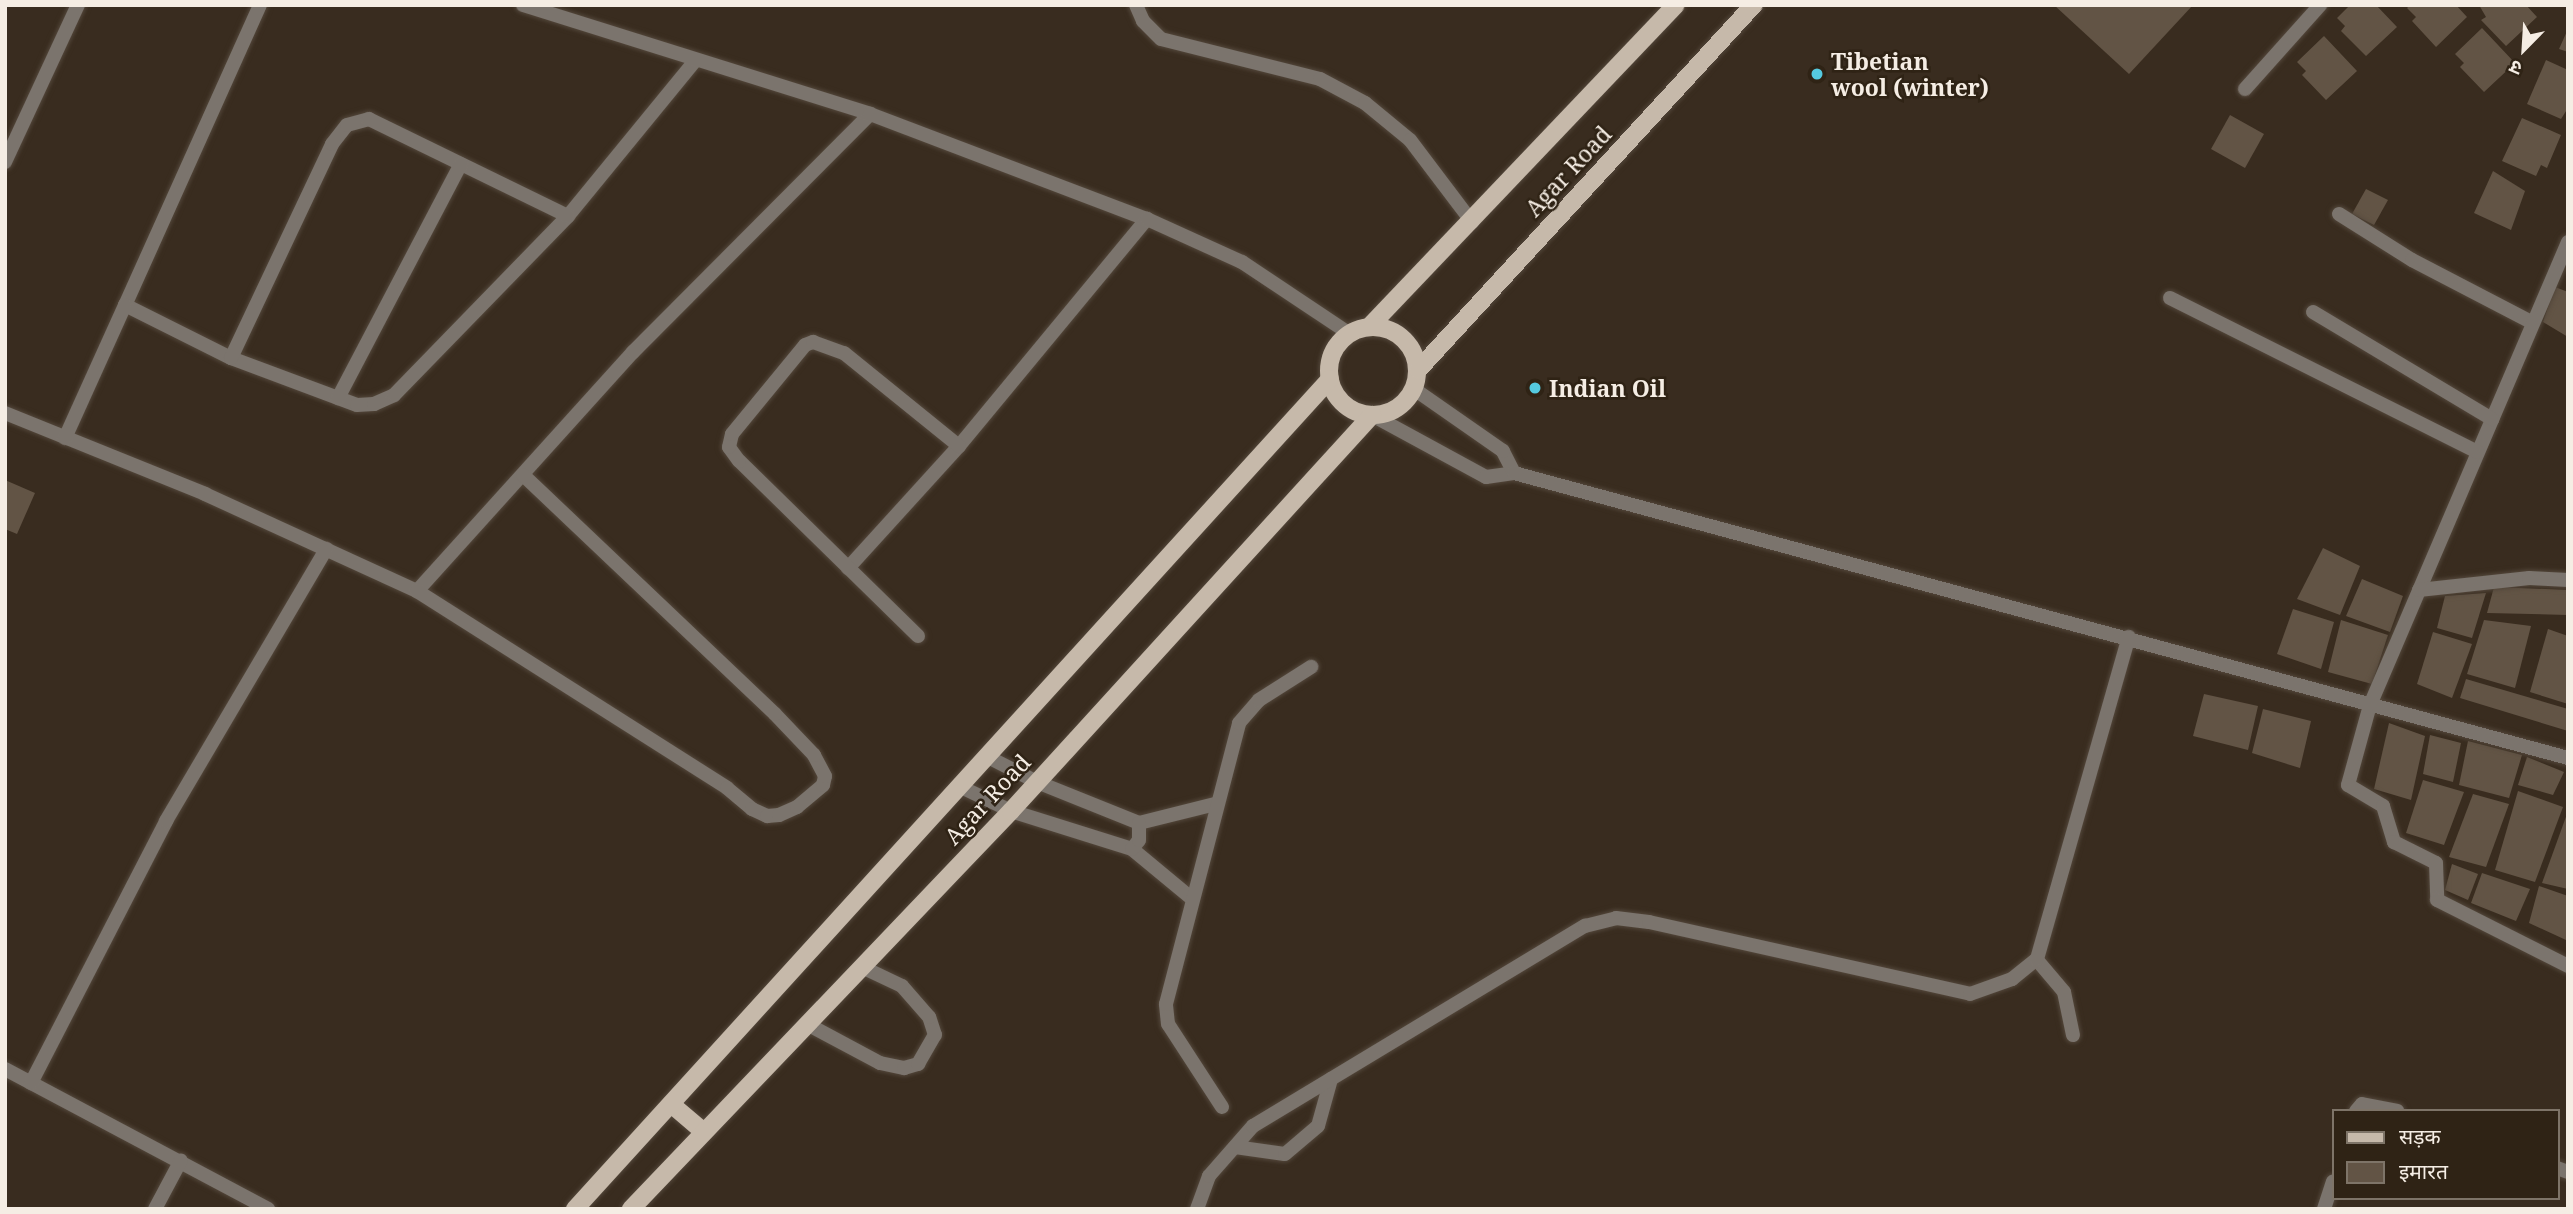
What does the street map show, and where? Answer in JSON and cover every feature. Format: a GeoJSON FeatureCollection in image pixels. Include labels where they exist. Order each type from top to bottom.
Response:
{"type":"FeatureCollection","features":[{"type":"Feature","properties":{"kind":"main road"},"geometry":{"type":"LineString","coordinates":[[575,1209],[1330,379],[1334,350],[1350,334],[1370,326],[1676,5]]}},
{"type":"Feature","properties":{"kind":"main road","name":"Agar Road"},"geometry":{"type":"LineString","coordinates":[[1418,370],[1754,5]]}},
{"type":"Feature","properties":{"kind":"main road"},"geometry":{"type":"LineString","coordinates":[[1370,326],[1398,334],[1409,344],[1418,370],[1414,389]]}},
{"type":"Feature","properties":{"kind":"main road"},"geometry":{"type":"LineString","coordinates":[[1330,379],[1344,405],[1371,415]]}},
{"type":"Feature","properties":{"kind":"main road","name":"Agar Road"},"geometry":{"type":"LineString","coordinates":[[631,1209],[1010,811],[1371,415],[1399,407],[1414,389]]}},
{"type":"Feature","properties":{"kind":"main road"},"geometry":{"type":"LineString","coordinates":[[671,1104],[704,1132]]}},
{"type":"Feature","properties":{"kind":"street"},"geometry":{"type":"LineString","coordinates":[[5,162],[78,5]]}},
{"type":"Feature","properties":{"kind":"street"},"geometry":{"type":"LineString","coordinates":[[65,438],[261,5]]}},
{"type":"Feature","properties":{"kind":"street"},"geometry":{"type":"LineString","coordinates":[[523,5],[870,114],[1147,219],[1242,262],[1350,334]]}},
{"type":"Feature","properties":{"kind":"street"},"geometry":{"type":"LineString","coordinates":[[1136,5],[1143,21],[1161,39],[1320,79],[1365,103],[1410,140],[1472,222]]}},
{"type":"Feature","properties":{"kind":"street"},"geometry":{"type":"LineString","coordinates":[[2245,89],[2320,5]]}},
{"type":"Feature","properties":{"kind":"street"},"geometry":{"type":"LineString","coordinates":[[125,305],[231,358],[356,405],[374,404],[394,395],[568,216],[695,61]]}},
{"type":"Feature","properties":{"kind":"street"},"geometry":{"type":"LineString","coordinates":[[417,591],[633,352],[870,114]]}},
{"type":"Feature","properties":{"kind":"street"},"geometry":{"type":"LineString","coordinates":[[231,358],[332,144],[346,125],[369,119],[568,216]]}},
{"type":"Feature","properties":{"kind":"street"},"geometry":{"type":"LineString","coordinates":[[338,398],[461,163]]}},
{"type":"Feature","properties":{"kind":"street"},"geometry":{"type":"LineString","coordinates":[[2339,215],[2412,260],[2533,323]]}},
{"type":"Feature","properties":{"kind":"street"},"geometry":{"type":"LineString","coordinates":[[848,568],[959,446],[1147,219]]}},
{"type":"Feature","properties":{"kind":"street"},"geometry":{"type":"LineString","coordinates":[[2568,242],[2370,705],[2348,785],[2383,806],[2394,842],[2436,863],[2437,900],[2568,966]]}},
{"type":"Feature","properties":{"kind":"street"},"geometry":{"type":"LineString","coordinates":[[2169,298],[2478,452]]}},
{"type":"Feature","properties":{"kind":"street"},"geometry":{"type":"LineString","coordinates":[[2313,312],[2492,419]]}},
{"type":"Feature","properties":{"kind":"street"},"geometry":{"type":"LineString","coordinates":[[918,636],[729,447],[739,422],[805,345],[828,345],[844,353],[959,446]]}},
{"type":"Feature","properties":{"kind":"street"},"geometry":{"type":"LineString","coordinates":[[1414,389],[1503,451],[1514,473]]}},
{"type":"Feature","properties":{"kind":"street"},"geometry":{"type":"LineString","coordinates":[[5,413],[326,549],[417,591],[767,816],[797,807],[823,785],[825,776],[814,755],[775,714],[523,475]]}},
{"type":"Feature","properties":{"kind":"street"},"geometry":{"type":"LineString","coordinates":[[1371,415],[1486,477],[1514,473],[2129,637],[2568,758]]}},
{"type":"Feature","properties":{"kind":"street"},"geometry":{"type":"LineString","coordinates":[[31,1083],[166,821],[326,549]]}},
{"type":"Feature","properties":{"kind":"street"},"geometry":{"type":"LineString","coordinates":[[2419,590],[2529,578],[2568,580]]}},
{"type":"Feature","properties":{"kind":"street"},"geometry":{"type":"LineString","coordinates":[[1196,1209],[1209,1176],[1253,1126],[1585,926],[1616,918],[1970,994],[2012,979],[2036,960],[2129,637]]}},
{"type":"Feature","properties":{"kind":"street"},"geometry":{"type":"LineString","coordinates":[[1222,1107],[1166,1015],[1191,897],[1239,723],[1259,700],[1311,667]]}},
{"type":"Feature","properties":{"kind":"street"},"geometry":{"type":"LineString","coordinates":[[988,757],[1037,782],[1139,823],[1215,804]]}},
{"type":"Feature","properties":{"kind":"street"},"geometry":{"type":"LineString","coordinates":[[961,787],[1010,811],[1132,849],[1191,897]]}},
{"type":"Feature","properties":{"kind":"street"},"geometry":{"type":"LineString","coordinates":[[1132,849],[1139,840],[1139,823]]}},
{"type":"Feature","properties":{"kind":"street"},"geometry":{"type":"LineString","coordinates":[[2036,960],[2064,992],[2073,1035]]}},
{"type":"Feature","properties":{"kind":"street"},"geometry":{"type":"LineString","coordinates":[[807,1024],[880,1063],[904,1068],[918,1064],[935,1035],[929,1017],[902,986],[862,967]]}},
{"type":"Feature","properties":{"kind":"street"},"geometry":{"type":"LineString","coordinates":[[5,1069],[181,1160],[268,1209]]}},
{"type":"Feature","properties":{"kind":"street"},"geometry":{"type":"LineString","coordinates":[[1235,1147],[1285,1154],[1318,1126],[1331,1079]]}},
{"type":"Feature","properties":{"kind":"street"},"geometry":{"type":"LineString","coordinates":[[2358,1109],[2362,1104],[2387,1109]]}},
{"type":"Feature","properties":{"kind":"street"},"geometry":{"type":"LineString","coordinates":[[155,1209],[181,1160]]}},
{"type":"Feature","properties":{"kind":"street"},"geometry":{"type":"LineString","coordinates":[[2325,1209],[2332,1184]]}},
{"type":"Feature","properties":{"kind":"building"},"geometry":{"type":"Polygon","coordinates":[[[2054,5],[2193,5],[2129,74],[2054,5]]]}},
{"type":"Feature","properties":{"kind":"building"},"geometry":{"type":"Polygon","coordinates":[[[2350,5],[2376,5],[2397,27],[2366,56],[2341,31],[2345,26],[2337,18],[2350,5]]]}},
{"type":"Feature","properties":{"kind":"building"},"geometry":{"type":"Polygon","coordinates":[[[2410,5],[2456,5],[2467,17],[2436,47],[2412,21],[2416,17],[2407,8],[2410,5]]]}},
{"type":"Feature","properties":{"kind":"building"},"geometry":{"type":"Polygon","coordinates":[[[2479,5],[2526,5],[2537,17],[2506,46],[2481,20],[2486,17],[2479,5]]]}},
{"type":"Feature","properties":{"kind":"building"},"geometry":{"type":"Polygon","coordinates":[[[2482,28],[2515,63],[2484,92],[2460,67],[2464,63],[2455,54],[2482,28]]]}},
{"type":"Feature","properties":{"kind":"building"},"geometry":{"type":"Polygon","coordinates":[[[2568,29],[2568,52],[2559,49],[2568,29]]]}},
{"type":"Feature","properties":{"kind":"building"},"geometry":{"type":"Polygon","coordinates":[[[2324,36],[2357,71],[2326,100],[2302,75],[2306,71],[2297,62],[2324,36]]]}},
{"type":"Feature","properties":{"kind":"building"},"geometry":{"type":"Polygon","coordinates":[[[2546,60],[2568,70],[2568,108],[2561,119],[2527,104],[2546,60]]]}},
{"type":"Feature","properties":{"kind":"building"},"geometry":{"type":"Polygon","coordinates":[[[2230,115],[2264,134],[2245,168],[2211,149],[2230,115]]]}},
{"type":"Feature","properties":{"kind":"building"},"geometry":{"type":"Polygon","coordinates":[[[2522,118],[2561,135],[2547,168],[2541,165],[2536,176],[2502,161],[2522,118]]]}},
{"type":"Feature","properties":{"kind":"building"},"geometry":{"type":"Polygon","coordinates":[[[2493,171],[2525,191],[2511,230],[2474,213],[2493,171]]]}},
{"type":"Feature","properties":{"kind":"building"},"geometry":{"type":"Polygon","coordinates":[[[2366,189],[2388,200],[2374,225],[2352,214],[2366,189]]]}},
{"type":"Feature","properties":{"kind":"building"},"geometry":{"type":"Polygon","coordinates":[[[2555,287],[2568,292],[2568,337],[2543,322],[2555,287]]]}},
{"type":"Feature","properties":{"kind":"building"},"geometry":{"type":"Polygon","coordinates":[[[5,480],[35,493],[17,534],[5,529],[5,480]]]}},
{"type":"Feature","properties":{"kind":"building"},"geometry":{"type":"Polygon","coordinates":[[[2323,548],[2360,566],[2340,615],[2297,599],[2323,548]]]}},
{"type":"Feature","properties":{"kind":"building"},"geometry":{"type":"Polygon","coordinates":[[[2362,579],[2403,596],[2390,632],[2346,616],[2362,579]]]}},
{"type":"Feature","properties":{"kind":"building"},"geometry":{"type":"Polygon","coordinates":[[[2494,587],[2568,590],[2568,615],[2487,613],[2494,587]]]}},
{"type":"Feature","properties":{"kind":"building"},"geometry":{"type":"Polygon","coordinates":[[[2486,593],[2472,638],[2437,628],[2445,596],[2486,593]]]}},
{"type":"Feature","properties":{"kind":"building"},"geometry":{"type":"Polygon","coordinates":[[[2293,609],[2334,622],[2321,669],[2277,654],[2293,609]]]}},
{"type":"Feature","properties":{"kind":"building"},"geometry":{"type":"Polygon","coordinates":[[[2341,620],[2388,635],[2372,684],[2328,672],[2341,620]]]}},
{"type":"Feature","properties":{"kind":"building"},"geometry":{"type":"Polygon","coordinates":[[[2484,620],[2531,626],[2515,688],[2467,674],[2484,620]]]}},
{"type":"Feature","properties":{"kind":"building"},"geometry":{"type":"Polygon","coordinates":[[[2548,629],[2568,636],[2568,704],[2530,692],[2548,629]]]}},
{"type":"Feature","properties":{"kind":"building"},"geometry":{"type":"Polygon","coordinates":[[[2433,632],[2472,644],[2452,698],[2417,684],[2433,632]]]}},
{"type":"Feature","properties":{"kind":"building"},"geometry":{"type":"Polygon","coordinates":[[[2466,679],[2568,709],[2568,731],[2460,698],[2466,679]]]}},
{"type":"Feature","properties":{"kind":"building"},"geometry":{"type":"Polygon","coordinates":[[[2204,694],[2258,706],[2248,750],[2193,736],[2204,694]]]}},
{"type":"Feature","properties":{"kind":"building"},"geometry":{"type":"Polygon","coordinates":[[[2263,709],[2311,721],[2300,768],[2252,753],[2263,709]]]}},
{"type":"Feature","properties":{"kind":"building"},"geometry":{"type":"Polygon","coordinates":[[[2389,723],[2425,736],[2411,800],[2374,789],[2389,723]]]}},
{"type":"Feature","properties":{"kind":"building"},"geometry":{"type":"Polygon","coordinates":[[[2430,735],[2461,743],[2453,782],[2423,774],[2430,735]]]}},
{"type":"Feature","properties":{"kind":"building"},"geometry":{"type":"Polygon","coordinates":[[[2468,741],[2522,755],[2509,798],[2459,785],[2468,741]]]}},
{"type":"Feature","properties":{"kind":"building"},"geometry":{"type":"Polygon","coordinates":[[[2527,757],[2564,772],[2553,795],[2518,785],[2527,757]]]}},
{"type":"Feature","properties":{"kind":"building"},"geometry":{"type":"Polygon","coordinates":[[[2423,780],[2464,792],[2444,845],[2406,833],[2423,780]]]}},
{"type":"Feature","properties":{"kind":"building"},"geometry":{"type":"Polygon","coordinates":[[[2518,791],[2563,807],[2535,882],[2495,870],[2518,791]]]}},
{"type":"Feature","properties":{"kind":"building"},"geometry":{"type":"Polygon","coordinates":[[[2473,794],[2509,804],[2486,867],[2449,857],[2473,794]]]}},
{"type":"Feature","properties":{"kind":"building"},"geometry":{"type":"Polygon","coordinates":[[[2568,814],[2568,889],[2542,883],[2568,814]]]}},
{"type":"Feature","properties":{"kind":"building"},"geometry":{"type":"Polygon","coordinates":[[[2452,864],[2478,874],[2468,900],[2445,890],[2452,864]]]}},
{"type":"Feature","properties":{"kind":"building"},"geometry":{"type":"Polygon","coordinates":[[[2482,873],[2530,889],[2516,921],[2471,903],[2482,873]]]}},
{"type":"Feature","properties":{"kind":"building"},"geometry":{"type":"Polygon","coordinates":[[[2539,886],[2568,896],[2566,940],[2529,923],[2539,886]]]}},
{"type":"Feature","properties":{"kind":"place","name":"Tibetian wool (winter)"},"geometry":{"type":"Point","coordinates":[1817,74]}},
{"type":"Feature","properties":{"kind":"place","name":"Indian Oil"},"geometry":{"type":"Point","coordinates":[1535,388]}}]}
